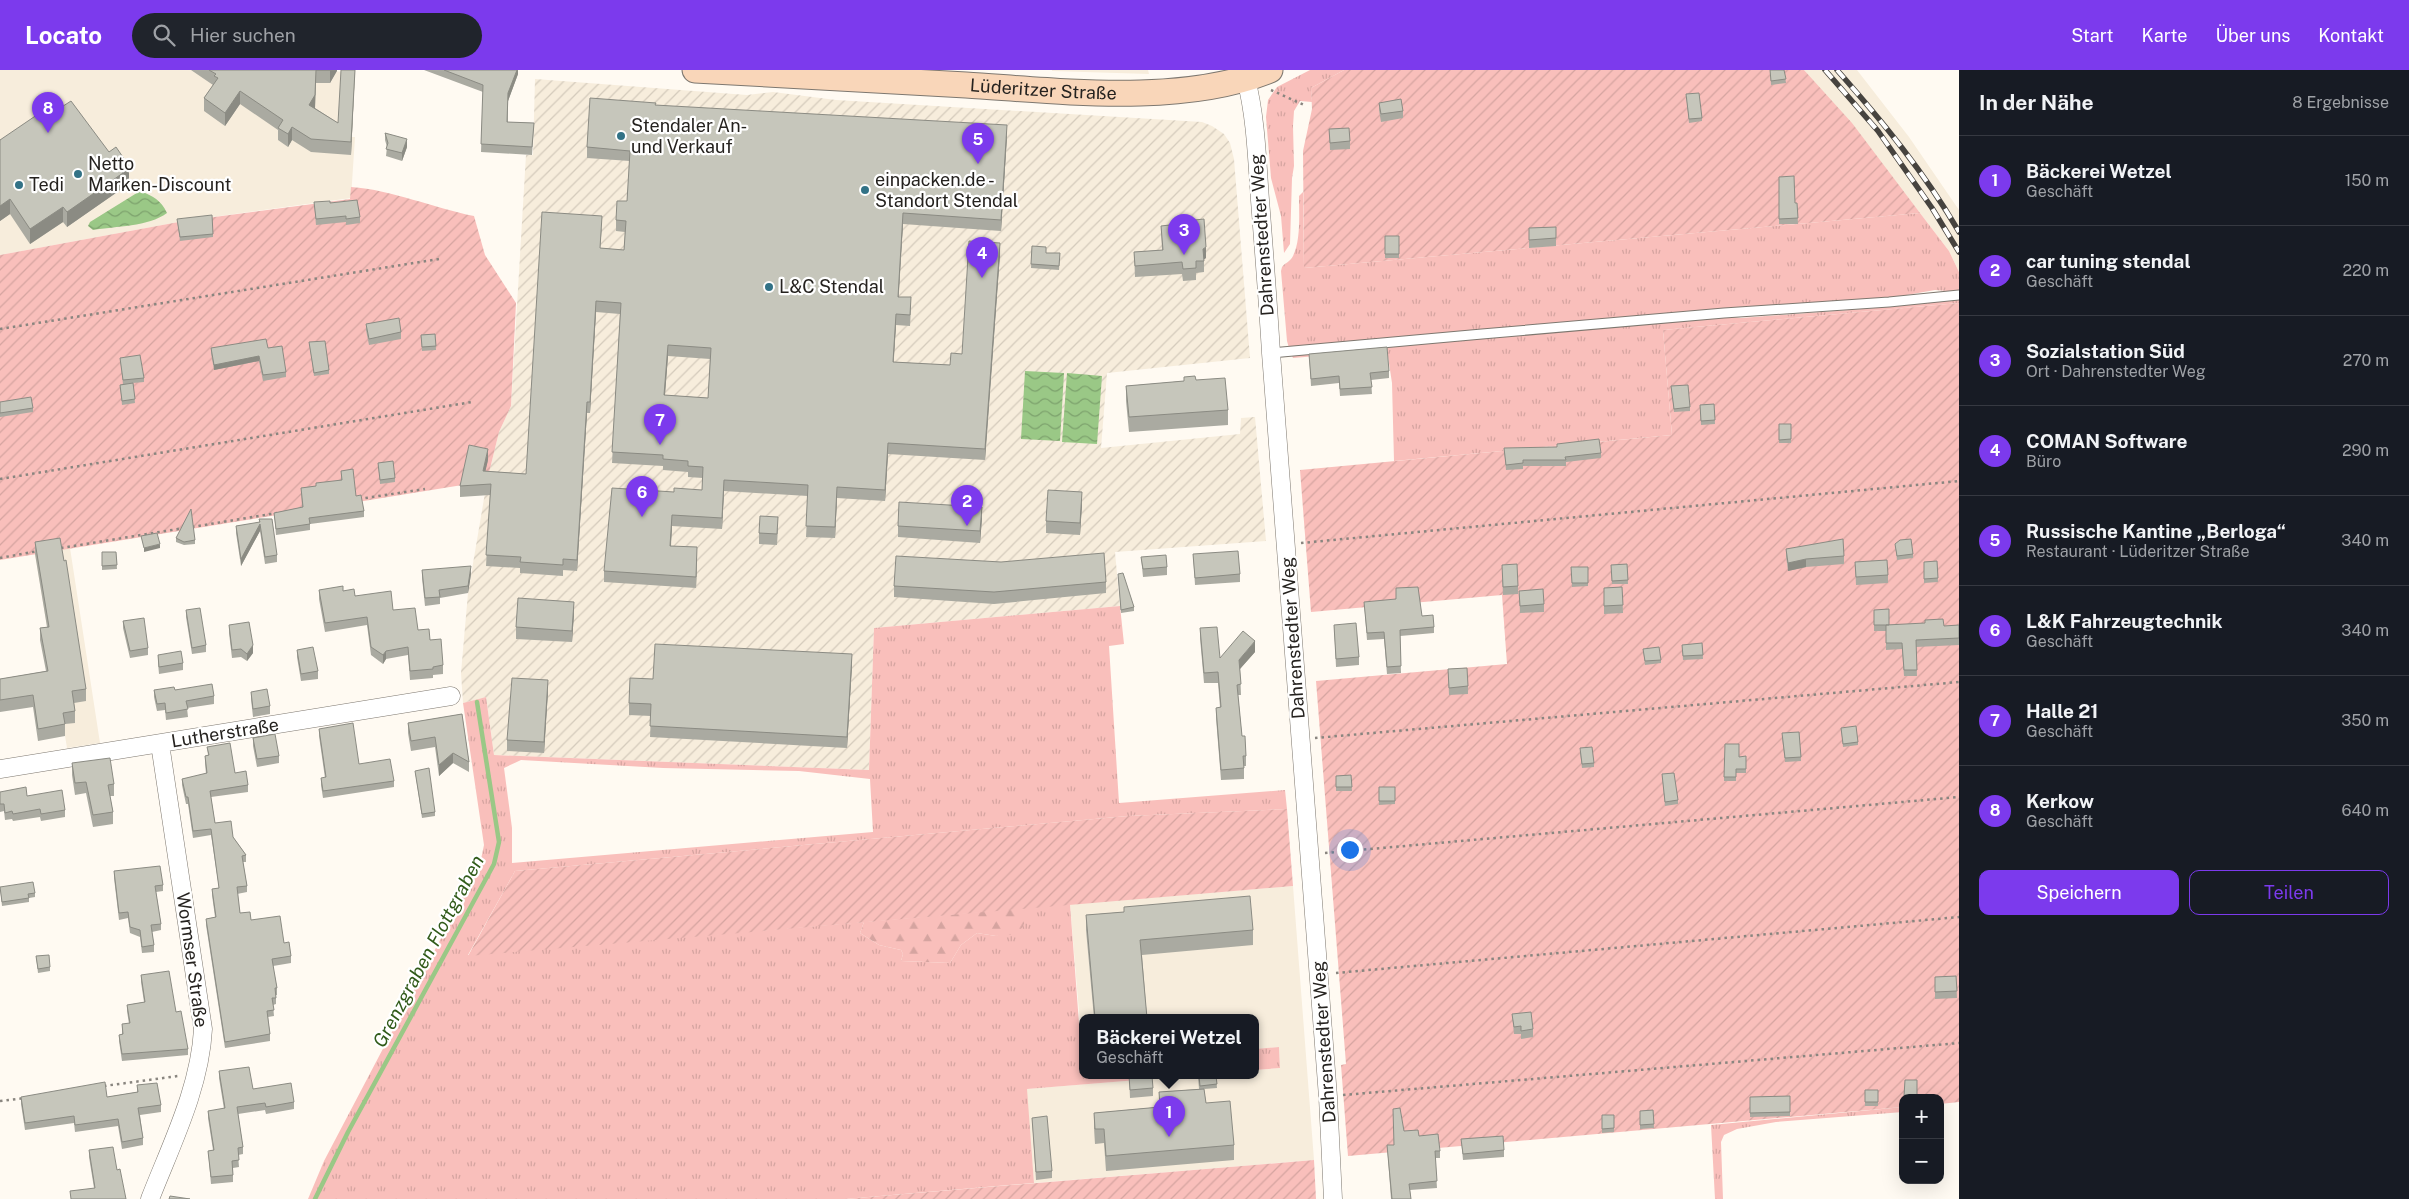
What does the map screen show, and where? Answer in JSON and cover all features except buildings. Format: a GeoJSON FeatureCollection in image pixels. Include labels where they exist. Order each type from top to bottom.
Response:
{"type":"FeatureCollection","features":[{"type":"Feature","properties":{"kind":"main road","name":"Lüderitzer Straße"},"geometry":{"type":"LineString","coordinates":[[694,70],[785,72],[1103,92],[1195,89],[1260,78]]}},
{"type":"Feature","properties":{"kind":"street","name":"Dahrenstedter Weg"},"geometry":{"type":"LineString","coordinates":[[1260,78],[1252,104],[1319,975],[1333,1199]]}},
{"type":"Feature","properties":{"kind":"street","name":"Lutherstraße"},"geometry":{"type":"LineString","coordinates":[[0,769],[451,696]]}},
{"type":"Feature","properties":{"kind":"street","name":"Wormser Straße"},"geometry":{"type":"LineString","coordinates":[[150,1199],[197,1073],[202,1049],[203,1029],[160,744]]}},
{"type":"Feature","properties":{"kind":"lane"},"geometry":{"type":"LineString","coordinates":[[1271,353],[1724,313],[1889,302],[1959,295]]}},
{"type":"Feature","properties":{"kind":"path"},"geometry":{"type":"LineString","coordinates":[[1260,78],[1304,105]]}},
{"type":"Feature","properties":{"kind":"path"},"geometry":{"type":"LineString","coordinates":[[0,329],[440,259]]}},
{"type":"Feature","properties":{"kind":"path"},"geometry":{"type":"LineString","coordinates":[[0,479],[472,402]]}},
{"type":"Feature","properties":{"kind":"path"},"geometry":{"type":"LineString","coordinates":[[1286,545],[1959,481]]}},
{"type":"Feature","properties":{"kind":"path"},"geometry":{"type":"LineString","coordinates":[[357,500],[425,489]]}},
{"type":"Feature","properties":{"kind":"path"},"geometry":{"type":"LineString","coordinates":[[58,548],[280,512]]}},
{"type":"Feature","properties":{"kind":"path"},"geometry":{"type":"LineString","coordinates":[[0,558],[39,551]]}},
{"type":"Feature","properties":{"kind":"path"},"geometry":{"type":"LineString","coordinates":[[1301,740],[1959,682]]}},
{"type":"Feature","properties":{"kind":"path"},"geometry":{"type":"LineString","coordinates":[[1310,854],[1959,797]]}},
{"type":"Feature","properties":{"kind":"path"},"geometry":{"type":"LineString","coordinates":[[1319,975],[1959,917]]}},
{"type":"Feature","properties":{"kind":"path"},"geometry":{"type":"LineString","coordinates":[[1328,1097],[1959,1043]]}},
{"type":"Feature","properties":{"kind":"path"},"geometry":{"type":"LineString","coordinates":[[98,1087],[197,1073]]}},
{"type":"Feature","properties":{"kind":"path"},"geometry":{"type":"LineString","coordinates":[[0,1101],[30,1097]]}},
{"type":"Feature","properties":{"kind":"shaded area"},"geometry":{"type":"Polygon","coordinates":[[[0,70],[322,70],[355,73],[352,137],[355,137],[351,198],[184,221],[0,255],[0,70]]]}},
{"type":"Feature","properties":{"kind":"shaded area"},"geometry":{"type":"Polygon","coordinates":[[[1148,70],[1149,74],[1052,71],[1148,70]]]}},
{"type":"Feature","properties":{"kind":"shaded area"},"geometry":{"type":"Polygon","coordinates":[[[1804,70],[1857,70],[1909,137],[1959,210],[1959,272],[1949,251],[1920,213],[1804,70]]]}},
{"type":"Feature","properties":{"kind":"shaded area"},"geometry":{"type":"Polygon","coordinates":[[[535,79],[747,95],[773,92],[836,100],[1202,122],[1212,126],[1224,134],[1230,143],[1234,159],[1250,358],[1107,373],[1101,448],[1240,434],[1241,418],[1255,417],[1266,541],[1115,552],[1120,606],[874,628],[869,770],[494,755],[486,697],[463,703],[461,673],[468,593],[487,481],[499,432],[511,406],[526,155],[533,155],[535,79]]]}},
{"type":"Feature","properties":{"kind":"shaded area"},"geometry":{"type":"Polygon","coordinates":[[[70,548],[100,743],[67,748],[35,554],[70,548]]]}},
{"type":"Feature","properties":{"kind":"shaded area"},"geometry":{"type":"Polygon","coordinates":[[[1293,886],[1314,1160],[1034,1183],[1026,1089],[1150,1079],[1259,1079],[1259,1070],[1280,1068],[1279,1047],[1259,1049],[1259,1014],[1079,1014],[1070,904],[1293,886]]]}},
{"type":"Feature","properties":{"kind":"green space"},"geometry":{"type":"Polygon","coordinates":[[[1310,70],[1344,70],[1311,88],[1312,102],[1300,101],[1294,111],[1294,166],[1290,244],[1284,253],[1281,216],[1271,178],[1266,117],[1268,100],[1277,87],[1310,70]]]}},
{"type":"Feature","properties":{"kind":"green space"},"geometry":{"type":"Polygon","coordinates":[[[1344,70],[1804,70],[1852,123],[1920,213],[1304,268],[1303,151],[1312,109],[1311,88],[1344,70]]]}},
{"type":"Feature","properties":{"kind":"green space"},"geometry":{"type":"Polygon","coordinates":[[[351,187],[398,195],[474,216],[485,255],[516,303],[511,406],[499,432],[487,481],[0,560],[0,255],[184,221],[350,199],[351,187]]]}},
{"type":"Feature","properties":{"kind":"green space"},"geometry":{"type":"Polygon","coordinates":[[[1303,192],[1304,268],[1920,213],[1949,251],[1959,272],[1959,292],[1935,290],[1884,299],[1727,309],[1289,348],[1281,271],[1282,267],[1292,258],[1296,250],[1299,227],[1299,196],[1303,192]]]}},
{"type":"Feature","properties":{"kind":"green space"},"geometry":{"type":"Polygon","coordinates":[[[1954,298],[1959,300],[1959,303],[1663,330],[1672,435],[1394,461],[1392,383],[1387,350],[1293,358],[1292,356],[1725,316],[1741,318],[1876,308],[1954,298]]]}},
{"type":"Feature","properties":{"kind":"green space"},"geometry":{"type":"Polygon","coordinates":[[[1959,303],[1959,1102],[1944,1104],[1944,1094],[1899,1094],[1899,1107],[1348,1156],[1341,1065],[1346,1064],[1316,681],[1507,664],[1502,595],[1311,612],[1300,470],[1672,435],[1663,330],[1959,303]]]}},
{"type":"Feature","properties":{"kind":"green space"},"geometry":{"type":"Polygon","coordinates":[[[1120,606],[1124,644],[1109,646],[1119,803],[1285,790],[1287,809],[1128,816],[515,871],[468,955],[864,922],[860,933],[879,945],[901,950],[903,954],[901,961],[950,963],[961,945],[977,933],[996,936],[1024,924],[1024,908],[1070,904],[1079,1023],[1079,1079],[1150,1079],[1027,1089],[1034,1183],[845,1199],[308,1199],[324,1161],[480,864],[484,845],[463,703],[486,697],[494,755],[869,770],[874,628],[1120,606]],[[521,760],[504,768],[512,828],[512,863],[873,832],[870,779],[799,771],[663,768],[521,760]]]}},
{"type":"Feature","properties":{"kind":"green space"},"geometry":{"type":"Polygon","coordinates":[[[1287,809],[1293,886],[468,956],[515,871],[1128,816],[1287,809]]]}},
{"type":"Feature","properties":{"kind":"green space"},"geometry":{"type":"Polygon","coordinates":[[[1024,908],[1024,924],[1018,934],[996,936],[977,933],[961,945],[950,963],[901,961],[903,954],[901,950],[879,945],[860,933],[864,922],[1024,908]]]}},
{"type":"Feature","properties":{"kind":"green space"},"geometry":{"type":"Polygon","coordinates":[[[1279,1047],[1280,1068],[1259,1070],[1259,1049],[1279,1047]]]}},
{"type":"Feature","properties":{"kind":"green space"},"geometry":{"type":"Polygon","coordinates":[[[1899,1107],[1899,1112],[1776,1122],[1737,1129],[1724,1135],[1721,1142],[1723,1199],[1715,1199],[1711,1125],[1899,1107]]]}},
{"type":"Feature","properties":{"kind":"green space"},"geometry":{"type":"Polygon","coordinates":[[[1314,1160],[1316,1199],[845,1199],[1314,1160]]]}},
{"type":"Feature","properties":{"kind":"water"},"geometry":{"type":"Polygon","coordinates":[[[140,191],[156,199],[167,213],[151,221],[132,225],[93,230],[88,226],[90,222],[140,191]]]}},
{"type":"Feature","properties":{"kind":"water"},"geometry":{"type":"Polygon","coordinates":[[[1025,371],[1064,373],[1060,441],[1021,439],[1025,371]]]}},
{"type":"Feature","properties":{"kind":"water"},"geometry":{"type":"Polygon","coordinates":[[[1067,373],[1102,376],[1097,444],[1062,442],[1067,373]]]}},
{"type":"Feature","properties":{"kind":"waterway","name":"Grenzgraben Flottgraben"},"geometry":{"type":"LineString","coordinates":[[315,1199],[348,1132],[494,864],[499,842],[477,702]]}},
{"type":"Feature","properties":{"kind":"railway"},"geometry":{"type":"LineString","coordinates":[[1825,70],[1878,131],[1932,208],[1959,252]]}},
{"type":"Feature","properties":{"kind":"railway"},"geometry":{"type":"LineString","coordinates":[[1837,70],[1902,148],[1932,189],[1959,232]]}},
{"type":"Feature","properties":{"kind":"place","name":"Kerkow"},"geometry":{"type":"Point","coordinates":[48,133]}},
{"type":"Feature","properties":{"kind":"place","name":"Stendaler An- und Verkauf"},"geometry":{"type":"Point","coordinates":[621,136]}},
{"type":"Feature","properties":{"kind":"place","name":"Russische Kantine „Berloga“"},"geometry":{"type":"Point","coordinates":[978,164]}},
{"type":"Feature","properties":{"kind":"place","name":"Netto Marken-Discount"},"geometry":{"type":"Point","coordinates":[78,174]}},
{"type":"Feature","properties":{"kind":"place","name":"Tedi"},"geometry":{"type":"Point","coordinates":[19,185]}},
{"type":"Feature","properties":{"kind":"place","name":"einpacken.de - Standort Stendal"},"geometry":{"type":"Point","coordinates":[865,190]}},
{"type":"Feature","properties":{"kind":"place","name":"Sozialstation Süd"},"geometry":{"type":"Point","coordinates":[1184,255]}},
{"type":"Feature","properties":{"kind":"place","name":"COMAN Software"},"geometry":{"type":"Point","coordinates":[982,278]}},
{"type":"Feature","properties":{"kind":"place","name":"L&C Stendal"},"geometry":{"type":"Point","coordinates":[769,287]}},
{"type":"Feature","properties":{"kind":"place","name":"Halle 21"},"geometry":{"type":"Point","coordinates":[660,445]}},
{"type":"Feature","properties":{"kind":"place","name":"L&K Fahrzeugtechnik"},"geometry":{"type":"Point","coordinates":[642,517]}},
{"type":"Feature","properties":{"kind":"place","name":"car tuning stendal"},"geometry":{"type":"Point","coordinates":[967,526]}},
{"type":"Feature","properties":{"kind":"place","name":"Bäckerei Wetzel"},"geometry":{"type":"Point","coordinates":[1169,1137]}}]}
